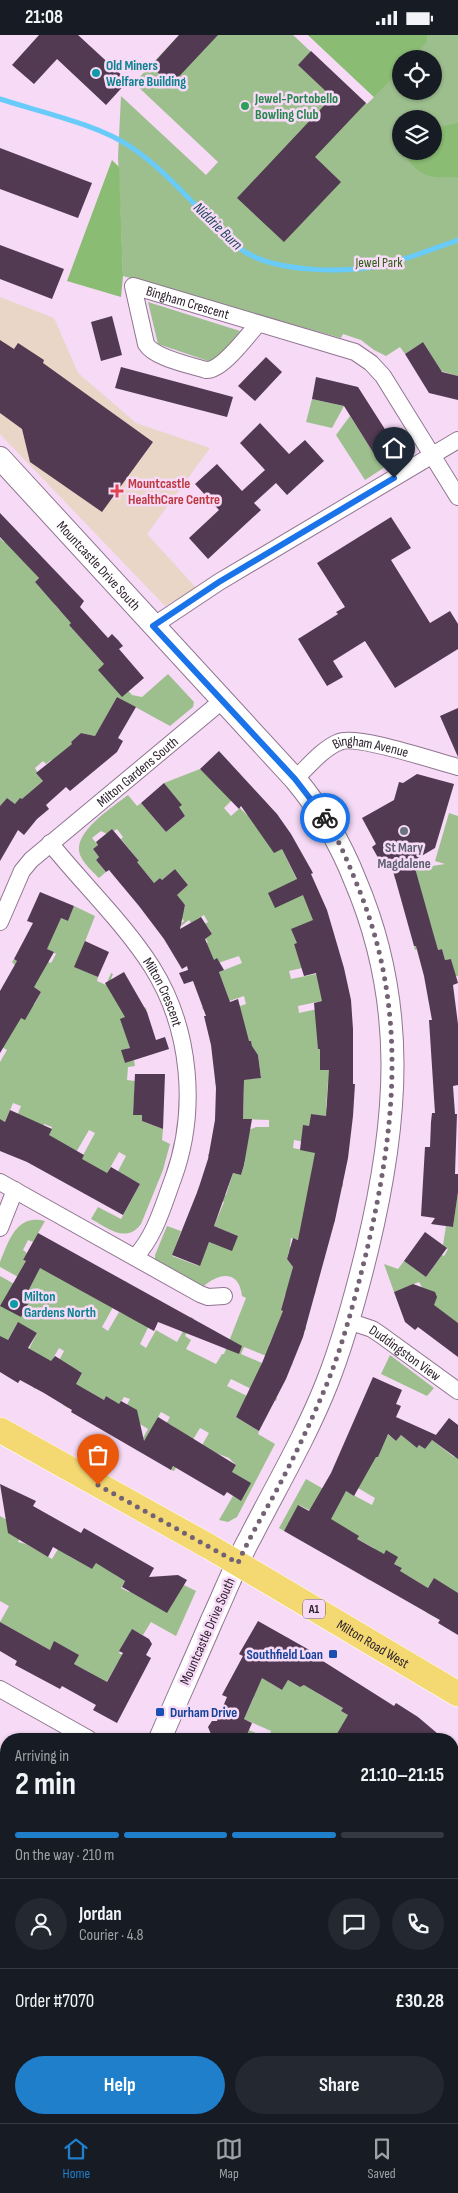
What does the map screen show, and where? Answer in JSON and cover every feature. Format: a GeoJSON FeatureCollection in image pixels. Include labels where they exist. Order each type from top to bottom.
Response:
{"type":"FeatureCollection","features":[{"type":"Feature","properties":{"kind":"main road","name":"Milton Road West"},"geometry":{"type":"LineString","coordinates":[[0,1430],[238,1563],[458,1694]]}},
{"type":"Feature","properties":{"kind":"street","name":"Bingham Crescent"},"geometry":{"type":"LineString","coordinates":[[258,324],[220,366],[211,371],[206,370],[158,355],[150,350],[146,343],[133,287],[355,352],[371,363],[383,376],[458,497]]}},
{"type":"Feature","properties":{"kind":"street"},"geometry":{"type":"LineString","coordinates":[[153,626],[219,582],[458,440]]}},
{"type":"Feature","properties":{"kind":"street","name":"Mountcastle Drive South"},"geometry":{"type":"LineString","coordinates":[[0,457],[295,779],[317,806],[334,833],[368,909],[382,959],[391,1012],[393,1077],[383,1176],[372,1229],[348,1321],[326,1385],[310,1422],[284,1477],[251,1535],[163,1733]]}},
{"type":"Feature","properties":{"kind":"street","name":"Milton Gardens South"},"geometry":{"type":"LineString","coordinates":[[50,843],[222,700]]}},
{"type":"Feature","properties":{"kind":"street","name":"Bingham Avenue"},"geometry":{"type":"LineString","coordinates":[[295,779],[333,745],[345,739],[366,742],[458,767]]}},
{"type":"Feature","properties":{"kind":"street"},"geometry":{"type":"LineString","coordinates":[[0,922],[22,871],[50,843]]}},
{"type":"Feature","properties":{"kind":"street","name":"Milton Crescent"},"geometry":{"type":"LineString","coordinates":[[50,843],[138,947],[152,967],[174,1014],[184,1051],[188,1084],[187,1115],[178,1166],[157,1222],[146,1244],[135,1257]]}},
{"type":"Feature","properties":{"kind":"street"},"geometry":{"type":"LineString","coordinates":[[0,1182],[200,1295],[208,1297],[224,1296]]}},
{"type":"Feature","properties":{"kind":"street"},"geometry":{"type":"LineString","coordinates":[[0,1228],[15,1190]]}},
{"type":"Feature","properties":{"kind":"street","name":"Duddingston View"},"geometry":{"type":"LineString","coordinates":[[348,1321],[372,1329],[458,1391]]}},
{"type":"Feature","properties":{"kind":"street"},"geometry":{"type":"LineString","coordinates":[[0,1689],[78,1733]]}},
{"type":"Feature","properties":{"kind":"shaded area","name":"Mountcastle HealthCare Centre"},"geometry":{"type":"Polygon","coordinates":[[[0,297],[54,318],[78,373],[136,423],[210,448],[147,534],[196,588],[165,606],[0,434],[0,297]]]}},
{"type":"Feature","properties":{"kind":"green space","name":"Jewel Park"},"geometry":{"type":"Polygon","coordinates":[[[179,35],[293,35],[367,104],[374,97],[308,35],[458,35],[458,376],[441,371],[423,342],[405,354],[400,347],[386,356],[361,340],[343,334],[341,338],[123,276],[118,157],[121,96],[206,175],[218,162],[134,83],[179,35]]]}},
{"type":"Feature","properties":{"kind":"green space"},"geometry":{"type":"Polygon","coordinates":[[[308,35],[427,35],[427,42],[419,50],[392,50],[392,78],[374,97],[308,35]]]}},
{"type":"Feature","properties":{"kind":"green space"},"geometry":{"type":"Polygon","coordinates":[[[458,123],[458,177],[426,175],[408,160],[442,160],[442,126],[458,123]]]}},
{"type":"Feature","properties":{"kind":"green space"},"geometry":{"type":"Polygon","coordinates":[[[112,160],[119,167],[123,276],[121,297],[67,281],[112,160]]]}},
{"type":"Feature","properties":{"kind":"green space"},"geometry":{"type":"Polygon","coordinates":[[[148,302],[240,331],[217,359],[211,362],[158,344],[148,302]]]}},
{"type":"Feature","properties":{"kind":"green space"},"geometry":{"type":"Polygon","coordinates":[[[312,399],[344,406],[332,428],[306,422],[312,399]]]}},
{"type":"Feature","properties":{"kind":"green space"},"geometry":{"type":"Polygon","coordinates":[[[350,416],[379,461],[385,458],[382,453],[395,445],[402,456],[365,480],[336,435],[350,416]]]}},
{"type":"Feature","properties":{"kind":"green space"},"geometry":{"type":"Polygon","coordinates":[[[0,538],[4,542],[6,541],[39,578],[35,582],[45,593],[60,601],[55,605],[59,610],[78,617],[69,625],[132,695],[142,697],[168,674],[194,702],[193,707],[170,726],[117,697],[96,735],[112,756],[95,736],[81,733],[71,742],[72,744],[58,768],[51,760],[46,764],[43,761],[35,768],[43,781],[27,795],[35,804],[15,804],[7,798],[0,806],[0,538]]]}},
{"type":"Feature","properties":{"kind":"green space"},"geometry":{"type":"Polygon","coordinates":[[[200,769],[232,800],[224,808],[231,816],[240,808],[247,815],[264,800],[269,808],[282,849],[321,936],[294,944],[302,968],[289,971],[291,979],[316,974],[350,995],[298,1006],[299,1013],[322,1008],[324,1032],[320,1055],[320,1070],[353,1070],[353,1084],[328,1082],[326,1107],[329,1117],[311,1114],[309,1126],[348,1150],[294,1140],[293,1148],[317,1153],[313,1164],[312,1178],[343,1183],[343,1186],[304,1213],[335,1220],[335,1222],[300,1240],[291,1238],[290,1247],[325,1255],[324,1260],[289,1251],[287,1259],[293,1267],[289,1284],[316,1291],[314,1296],[292,1289],[290,1295],[285,1294],[281,1310],[285,1311],[283,1320],[306,1326],[306,1330],[293,1327],[276,1329],[269,1345],[274,1347],[271,1354],[293,1363],[291,1366],[244,1347],[241,1354],[262,1363],[256,1388],[277,1398],[276,1401],[231,1379],[227,1386],[247,1396],[236,1417],[259,1431],[258,1434],[275,1444],[237,1517],[228,1522],[219,1520],[233,1496],[241,1501],[232,1472],[236,1465],[229,1458],[201,1447],[209,1433],[200,1428],[174,1471],[171,1470],[183,1448],[170,1441],[177,1429],[170,1424],[160,1435],[170,1417],[161,1412],[139,1451],[136,1450],[148,1429],[135,1421],[138,1415],[135,1409],[122,1414],[130,1399],[124,1397],[105,1429],[113,1400],[106,1396],[104,1400],[81,1387],[68,1408],[63,1405],[82,1373],[78,1370],[73,1379],[56,1366],[64,1351],[59,1348],[35,1389],[33,1387],[43,1369],[29,1349],[37,1333],[17,1324],[6,1343],[0,1336],[0,1276],[27,1291],[31,1284],[0,1267],[0,1262],[15,1231],[27,1221],[45,1221],[33,1242],[28,1240],[23,1250],[27,1253],[23,1260],[34,1266],[95,1279],[88,1294],[111,1305],[124,1281],[127,1282],[102,1327],[108,1331],[119,1312],[146,1324],[159,1300],[161,1301],[140,1344],[146,1348],[156,1330],[177,1342],[191,1317],[194,1319],[185,1336],[191,1340],[186,1349],[216,1364],[222,1354],[224,1354],[246,1298],[242,1296],[237,1281],[232,1278],[227,1276],[221,1277],[203,1287],[155,1260],[155,1255],[167,1226],[181,1231],[172,1256],[199,1266],[209,1242],[220,1246],[238,1236],[214,1226],[224,1202],[197,1192],[199,1187],[226,1195],[233,1173],[241,1175],[245,1162],[208,1156],[208,1154],[245,1160],[242,1133],[256,1127],[269,1127],[269,1120],[215,1118],[215,1116],[243,1117],[244,1085],[216,1084],[215,1082],[261,1078],[258,1055],[252,1047],[251,1041],[235,1042],[234,1008],[246,1004],[244,996],[203,1010],[202,1007],[228,997],[219,972],[242,963],[239,956],[215,964],[205,938],[212,934],[207,926],[201,929],[199,927],[208,922],[204,915],[191,923],[189,920],[164,939],[163,937],[184,921],[178,914],[184,910],[185,905],[181,901],[169,902],[188,885],[175,869],[162,880],[160,878],[154,883],[140,866],[120,883],[117,879],[139,861],[121,839],[123,837],[117,829],[114,831],[112,829],[109,835],[101,831],[92,838],[98,845],[93,849],[99,857],[96,860],[106,872],[99,878],[81,857],[79,848],[81,839],[94,822],[128,795],[137,806],[141,803],[166,832],[185,816],[178,807],[181,804],[164,783],[200,769]]]}},
{"type":"Feature","properties":{"kind":"green space"},"geometry":{"type":"Polygon","coordinates":[[[449,813],[458,816],[458,976],[426,981],[454,970],[451,959],[445,960],[442,949],[434,951],[432,945],[415,950],[414,946],[435,940],[416,874],[395,879],[393,872],[445,864],[435,861],[449,813]]]}},
{"type":"Feature","properties":{"kind":"green space"},"geometry":{"type":"Polygon","coordinates":[[[74,906],[95,916],[75,967],[98,977],[97,981],[106,985],[111,973],[113,974],[111,979],[136,1010],[145,1007],[147,1010],[121,1019],[130,1048],[122,1050],[125,1063],[134,1060],[135,1066],[128,1067],[127,1080],[135,1081],[133,1115],[142,1115],[142,1121],[163,1129],[162,1140],[170,1144],[163,1170],[141,1224],[135,1230],[123,1234],[110,1230],[91,1219],[98,1207],[121,1219],[140,1184],[131,1179],[128,1185],[115,1177],[126,1156],[119,1152],[93,1198],[90,1197],[104,1172],[81,1159],[95,1133],[89,1130],[60,1180],[47,1140],[52,1127],[44,1124],[28,1162],[12,1128],[21,1106],[13,1103],[5,1122],[0,1119],[0,1062],[7,1050],[0,1046],[26,1001],[34,1005],[41,992],[34,987],[12,962],[14,959],[37,972],[44,960],[51,963],[56,954],[26,937],[61,918],[68,921],[74,906]]]}},
{"type":"Feature","properties":{"kind":"green space"},"geometry":{"type":"Polygon","coordinates":[[[458,1191],[458,1323],[437,1313],[419,1282],[394,1292],[384,1264],[398,1269],[404,1261],[426,1277],[448,1249],[443,1245],[446,1226],[453,1227],[458,1191]]]}},
{"type":"Feature","properties":{"kind":"green space"},"geometry":{"type":"Polygon","coordinates":[[[390,1355],[434,1388],[427,1396],[381,1374],[390,1355]]]}},
{"type":"Feature","properties":{"kind":"green space"},"geometry":{"type":"Polygon","coordinates":[[[386,1433],[396,1441],[401,1435],[417,1448],[419,1445],[425,1449],[432,1440],[454,1457],[458,1452],[458,1599],[440,1620],[427,1613],[444,1584],[428,1588],[408,1576],[389,1591],[402,1568],[394,1564],[386,1551],[369,1580],[360,1574],[374,1548],[357,1539],[358,1536],[352,1532],[299,1505],[284,1531],[279,1528],[306,1479],[341,1499],[346,1491],[372,1505],[375,1498],[358,1488],[344,1443],[378,1457],[386,1433]]]}},
{"type":"Feature","properties":{"kind":"green space"},"geometry":{"type":"Polygon","coordinates":[[[0,1516],[23,1529],[18,1542],[26,1544],[52,1559],[61,1544],[69,1556],[92,1569],[102,1551],[115,1575],[125,1581],[121,1588],[129,1592],[133,1586],[184,1585],[196,1591],[176,1636],[151,1622],[143,1635],[132,1630],[119,1653],[135,1662],[131,1669],[118,1662],[105,1685],[92,1674],[74,1664],[78,1655],[55,1642],[50,1650],[0,1622],[9,1606],[0,1601],[0,1516]]]}},
{"type":"Feature","properties":{"kind":"green space"},"geometry":{"type":"Polygon","coordinates":[[[286,1637],[290,1639],[273,1671],[276,1673],[270,1683],[282,1690],[288,1680],[300,1687],[301,1685],[303,1686],[313,1670],[319,1694],[343,1708],[341,1711],[348,1715],[362,1733],[270,1733],[271,1731],[244,1719],[254,1697],[244,1693],[286,1637]]]}},
{"type":"Feature","properties":{"kind":"green space"},"geometry":{"type":"Polygon","coordinates":[[[246,1729],[256,1733],[246,1733],[246,1729]]]}},
{"type":"Feature","properties":{"kind":"building","name":"Old Miners Welfare Building"},"geometry":{"type":"Polygon","coordinates":[[[39,35],[78,35],[128,81],[106,105],[57,59],[34,84],[12,65],[39,35]]]}},
{"type":"Feature","properties":{"kind":"building"},"geometry":{"type":"Polygon","coordinates":[[[179,35],[218,35],[171,85],[151,66],[179,35]]]}},
{"type":"Feature","properties":{"kind":"building"},"geometry":{"type":"Polygon","coordinates":[[[311,51],[366,103],[315,157],[341,182],[284,242],[237,198],[332,97],[298,65],[311,51]]]}},
{"type":"Feature","properties":{"kind":"building"},"geometry":{"type":"Polygon","coordinates":[[[0,148],[92,183],[78,218],[0,189],[0,148]]]}},
{"type":"Feature","properties":{"kind":"building"},"geometry":{"type":"Polygon","coordinates":[[[0,245],[64,269],[52,299],[0,279],[0,245]]]}},
{"type":"Feature","properties":{"kind":"building"},"geometry":{"type":"Polygon","coordinates":[[[112,316],[122,355],[101,361],[91,322],[112,316]]]}},
{"type":"Feature","properties":{"kind":"building"},"geometry":{"type":"Polygon","coordinates":[[[0,340],[14,349],[18,343],[44,360],[43,363],[153,442],[102,512],[30,462],[22,429],[0,413],[0,340]]]}},
{"type":"Feature","properties":{"kind":"building"},"geometry":{"type":"Polygon","coordinates":[[[423,342],[442,372],[458,376],[458,400],[429,393],[405,354],[423,342]]]}},
{"type":"Feature","properties":{"kind":"building"},"geometry":{"type":"Polygon","coordinates":[[[266,357],[282,372],[255,401],[238,386],[266,357]]]}},
{"type":"Feature","properties":{"kind":"building"},"geometry":{"type":"Polygon","coordinates":[[[121,367],[233,397],[227,417],[115,388],[121,367]]]}},
{"type":"Feature","properties":{"kind":"building"},"geometry":{"type":"Polygon","coordinates":[[[316,377],[358,387],[395,445],[376,457],[344,406],[312,399],[316,377]]]}},
{"type":"Feature","properties":{"kind":"building"},"geometry":{"type":"Polygon","coordinates":[[[260,423],[289,454],[305,440],[324,461],[287,495],[276,483],[254,503],[261,510],[208,559],[189,538],[219,510],[195,484],[217,464],[242,491],[265,470],[240,443],[260,423]]]}},
{"type":"Feature","properties":{"kind":"building"},"geometry":{"type":"Polygon","coordinates":[[[0,513],[84,601],[80,607],[108,638],[112,634],[123,646],[119,649],[144,678],[122,697],[98,670],[104,664],[69,625],[71,623],[35,582],[39,578],[0,537],[0,513]]]}},
{"type":"Feature","properties":{"kind":"building"},"geometry":{"type":"Polygon","coordinates":[[[391,517],[411,548],[391,560],[430,623],[450,611],[458,624],[458,649],[395,688],[365,641],[333,661],[343,677],[327,686],[298,639],[338,614],[336,612],[345,607],[317,563],[391,517]]]}},
{"type":"Feature","properties":{"kind":"building"},"geometry":{"type":"Polygon","coordinates":[[[117,697],[136,707],[118,738],[123,741],[117,752],[70,791],[66,787],[46,805],[49,809],[37,819],[24,835],[18,830],[0,861],[0,806],[7,798],[15,804],[43,781],[36,773],[72,744],[71,742],[81,733],[95,736],[117,697]]]}},
{"type":"Feature","properties":{"kind":"building"},"geometry":{"type":"Polygon","coordinates":[[[458,708],[458,757],[440,716],[458,708]]]}},
{"type":"Feature","properties":{"kind":"building"},"geometry":{"type":"Polygon","coordinates":[[[219,751],[277,814],[291,834],[313,873],[311,874],[327,910],[344,968],[351,1000],[353,1029],[353,1084],[355,1084],[353,1116],[348,1158],[335,1220],[303,1337],[286,1379],[259,1431],[236,1417],[262,1363],[283,1311],[281,1310],[293,1267],[287,1259],[293,1238],[298,1240],[315,1153],[300,1150],[303,1125],[309,1126],[311,1114],[326,1116],[329,1070],[320,1070],[320,1049],[318,1049],[314,1003],[322,1001],[316,973],[304,976],[294,944],[297,943],[291,929],[313,920],[303,895],[275,908],[268,893],[297,879],[282,849],[274,853],[241,806],[239,809],[200,769],[219,751]]]}},
{"type":"Feature","properties":{"kind":"building"},"geometry":{"type":"Polygon","coordinates":[[[417,774],[454,784],[435,848],[413,861],[438,950],[442,949],[445,960],[451,959],[458,983],[453,985],[458,1024],[458,1085],[453,1086],[455,1114],[457,1114],[455,1174],[458,1174],[458,1192],[453,1227],[431,1224],[435,1218],[421,1216],[425,1147],[430,1147],[432,1113],[435,1113],[429,1020],[432,1020],[424,976],[392,867],[385,870],[372,847],[376,844],[362,818],[394,800],[399,782],[403,783],[417,774]]]}},
{"type":"Feature","properties":{"kind":"building"},"geometry":{"type":"Polygon","coordinates":[[[164,783],[182,805],[179,807],[185,816],[166,832],[141,803],[164,783]]]}},
{"type":"Feature","properties":{"kind":"building"},"geometry":{"type":"Polygon","coordinates":[[[112,829],[139,861],[137,862],[154,883],[160,878],[162,880],[175,869],[188,885],[177,895],[185,905],[180,929],[201,917],[212,934],[205,939],[214,960],[217,958],[224,970],[219,972],[230,1002],[238,999],[249,1041],[251,1041],[258,1055],[261,1078],[244,1080],[243,1119],[252,1119],[244,1165],[241,1175],[233,1173],[214,1226],[238,1236],[232,1251],[209,1242],[200,1266],[172,1255],[198,1190],[208,1159],[215,1120],[216,1088],[211,1045],[204,1016],[206,1016],[193,981],[184,984],[179,973],[188,970],[187,966],[182,969],[164,939],[139,906],[109,870],[106,872],[96,860],[99,857],[93,849],[98,845],[96,842],[112,829]]]}},
{"type":"Feature","properties":{"kind":"building"},"geometry":{"type":"Polygon","coordinates":[[[40,892],[74,906],[68,921],[61,918],[47,949],[54,952],[34,987],[41,992],[25,1020],[21,1018],[0,1053],[0,991],[17,961],[14,959],[33,923],[27,921],[40,892]]]}},
{"type":"Feature","properties":{"kind":"building"},"geometry":{"type":"Polygon","coordinates":[[[85,941],[109,952],[98,977],[74,967],[85,941]]]}},
{"type":"Feature","properties":{"kind":"building"},"geometry":{"type":"Polygon","coordinates":[[[124,972],[147,1012],[156,1040],[165,1037],[169,1049],[125,1063],[121,1050],[130,1048],[120,1019],[125,1017],[105,983],[124,972]]]}},
{"type":"Feature","properties":{"kind":"building"},"geometry":{"type":"Polygon","coordinates":[[[135,1074],[165,1074],[163,1129],[142,1121],[142,1115],[133,1115],[135,1074]]]}},
{"type":"Feature","properties":{"kind":"building"},"geometry":{"type":"Polygon","coordinates":[[[10,1110],[52,1129],[49,1135],[84,1155],[82,1159],[107,1173],[111,1167],[140,1184],[123,1215],[27,1162],[0,1151],[0,1119],[5,1122],[10,1110]]]}},
{"type":"Feature","properties":{"kind":"building"},"geometry":{"type":"Polygon","coordinates":[[[425,1232],[447,1248],[426,1277],[404,1261],[425,1232]]]}},
{"type":"Feature","properties":{"kind":"building"},"geometry":{"type":"Polygon","coordinates":[[[38,1233],[242,1346],[239,1354],[158,1322],[154,1331],[40,1268],[23,1301],[28,1304],[21,1317],[0,1306],[26,1261],[23,1260],[38,1233]]]}},
{"type":"Feature","properties":{"kind":"building"},"geometry":{"type":"Polygon","coordinates":[[[413,1284],[435,1292],[437,1297],[434,1305],[458,1323],[458,1357],[418,1327],[415,1330],[405,1322],[394,1292],[413,1284]]]}},
{"type":"Feature","properties":{"kind":"building"},"geometry":{"type":"Polygon","coordinates":[[[18,1322],[37,1333],[28,1348],[51,1361],[55,1356],[82,1373],[76,1384],[104,1400],[106,1396],[119,1404],[121,1401],[137,1410],[144,1441],[158,1417],[236,1465],[232,1472],[251,1483],[241,1501],[227,1492],[224,1496],[173,1466],[171,1470],[71,1412],[72,1410],[44,1393],[20,1380],[18,1383],[0,1372],[0,1336],[8,1340],[18,1322]]]}},
{"type":"Feature","properties":{"kind":"building"},"geometry":{"type":"Polygon","coordinates":[[[373,1377],[402,1390],[396,1404],[401,1406],[396,1417],[436,1435],[425,1449],[419,1445],[417,1448],[401,1435],[396,1441],[388,1434],[378,1457],[376,1457],[354,1496],[346,1491],[331,1519],[359,1536],[357,1539],[384,1554],[386,1550],[398,1557],[394,1564],[402,1568],[400,1571],[428,1588],[434,1578],[458,1593],[458,1635],[438,1623],[440,1620],[284,1531],[298,1505],[309,1511],[331,1473],[373,1377]]]}},
{"type":"Feature","properties":{"kind":"building"},"geometry":{"type":"Polygon","coordinates":[[[449,1418],[458,1425],[458,1459],[432,1440],[449,1418]]]}},
{"type":"Feature","properties":{"kind":"building"},"geometry":{"type":"Polygon","coordinates":[[[0,1484],[36,1501],[33,1506],[81,1533],[84,1528],[154,1568],[149,1577],[178,1575],[187,1580],[167,1613],[122,1587],[125,1581],[96,1563],[92,1569],[53,1547],[48,1557],[8,1533],[0,1484]]]}},
{"type":"Feature","properties":{"kind":"building"},"geometry":{"type":"Polygon","coordinates":[[[258,1621],[320,1656],[318,1658],[394,1706],[396,1703],[418,1717],[437,1733],[338,1733],[348,1715],[341,1711],[343,1708],[304,1685],[300,1687],[288,1680],[282,1690],[262,1678],[244,1719],[252,1723],[248,1733],[210,1733],[208,1727],[212,1721],[217,1721],[227,1697],[222,1695],[243,1656],[239,1654],[258,1621]]]}},
{"type":"Feature","properties":{"kind":"building"},"geometry":{"type":"Polygon","coordinates":[[[0,1622],[50,1650],[54,1641],[79,1655],[74,1664],[107,1682],[123,1653],[119,1651],[132,1629],[149,1639],[152,1644],[146,1655],[151,1658],[117,1723],[93,1710],[96,1705],[62,1686],[60,1689],[15,1665],[17,1661],[0,1651],[0,1622]]]}},
{"type":"Feature","properties":{"kind":"waterway","name":"Niddrie Burn"},"geometry":{"type":"LineString","coordinates":[[0,99],[85,125],[131,147],[166,176],[238,247],[259,259],[275,264],[329,270],[364,268],[399,261],[458,240]]}},
{"type":"Feature","properties":{"kind":"way so far"},"geometry":{"type":"LineString","coordinates":[[98,1485],[238,1563],[251,1535],[284,1477],[310,1422],[336,1358],[362,1272],[382,1184],[393,1077],[393,1044],[388,990],[376,934],[368,909],[346,858],[325,818]]}},
{"type":"Feature","properties":{"kind":"place","name":"Old Miners Welfare Building"},"geometry":{"type":"Point","coordinates":[96,73]}},
{"type":"Feature","properties":{"kind":"place","name":"Jewel-Portobello Bowling Club"},"geometry":{"type":"Point","coordinates":[245,106]}},
{"type":"Feature","properties":{"kind":"place","name":"Mountcastle HealthCare Centre"},"geometry":{"type":"Point","coordinates":[117,491]}},
{"type":"Feature","properties":{"kind":"place","name":"St Mary Magdalene"},"geometry":{"type":"Point","coordinates":[404,831]}},
{"type":"Feature","properties":{"kind":"place","name":"Milton Gardens North"},"geometry":{"type":"Point","coordinates":[14,1304]}},
{"type":"Feature","properties":{"kind":"place","name":"Southfield Loan"},"geometry":{"type":"Point","coordinates":[333,1654]}},
{"type":"Feature","properties":{"kind":"place","name":"Durham Drive"},"geometry":{"type":"Point","coordinates":[160,1712]}},
{"type":"Feature","properties":{"kind":"route"},"geometry":{"type":"LineString","coordinates":[[325,818],[295,779],[153,626],[162,618],[219,582],[394,478]]}}]}
